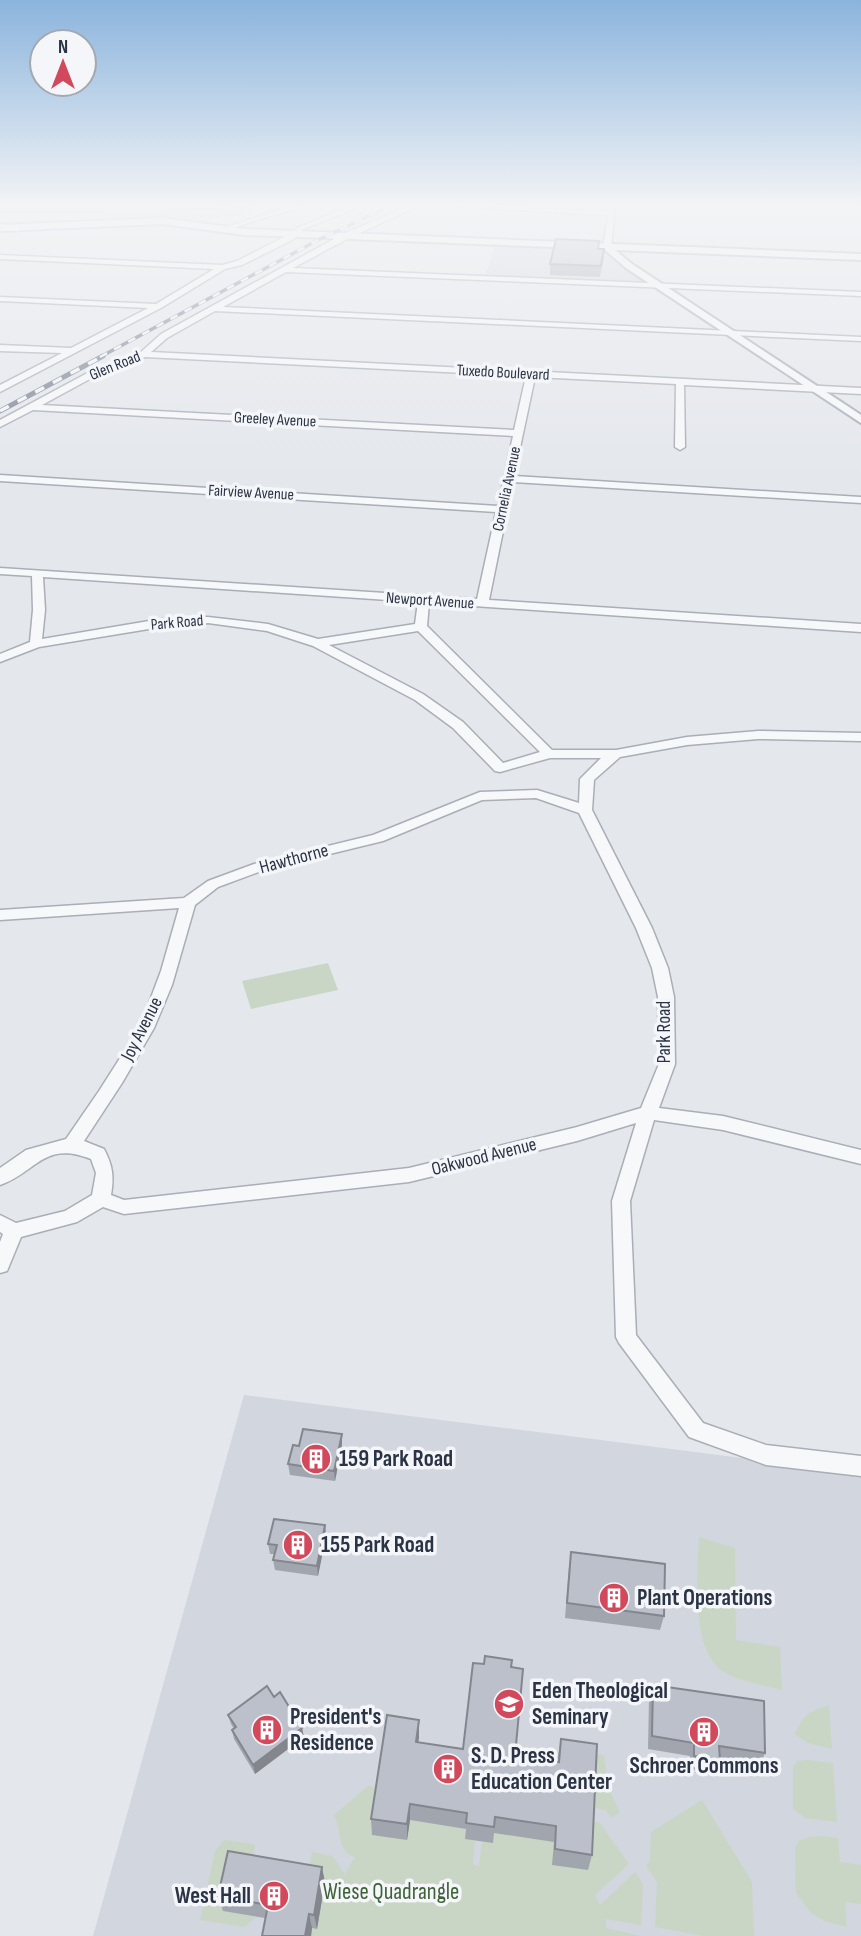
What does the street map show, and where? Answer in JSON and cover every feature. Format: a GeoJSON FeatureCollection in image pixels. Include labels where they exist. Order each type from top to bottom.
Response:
{"type":"FeatureCollection","features":[{"type":"Feature","properties":{"kind":"street","name":"Glen Road"},"geometry":{"type":"LineString","coordinates":[[0,389],[172,297]]}},
{"type":"Feature","properties":{"kind":"street","name":"Glen Road"},"geometry":{"type":"LineString","coordinates":[[0,424],[96,372],[144,354],[164,336],[235,297]]}},
{"type":"Feature","properties":{"kind":"street"},"geometry":{"type":"LineString","coordinates":[[676,297],[861,420]]}},
{"type":"Feature","properties":{"kind":"street"},"geometry":{"type":"LineString","coordinates":[[0,299],[158,306]]}},
{"type":"Feature","properties":{"kind":"street"},"geometry":{"type":"LineString","coordinates":[[213,309],[861,339]]}},
{"type":"Feature","properties":{"kind":"street"},"geometry":{"type":"LineString","coordinates":[[0,348],[72,351]]}},
{"type":"Feature","properties":{"kind":"street","name":"Tuxedo Boulevard"},"geometry":{"type":"LineString","coordinates":[[144,354],[861,391]]}},
{"type":"Feature","properties":{"kind":"street","name":"Cornelia Avenue"},"geometry":{"type":"LineString","coordinates":[[482,604],[531,374]]}},
{"type":"Feature","properties":{"kind":"street"},"geometry":{"type":"LineString","coordinates":[[680,382],[680,447]]}},
{"type":"Feature","properties":{"kind":"street","name":"Greeley Avenue"},"geometry":{"type":"LineString","coordinates":[[31,407],[519,433]]}},
{"type":"Feature","properties":{"kind":"street","name":"Fairview Avenue"},"geometry":{"type":"LineString","coordinates":[[0,478],[503,509]]}},
{"type":"Feature","properties":{"kind":"street"},"geometry":{"type":"LineString","coordinates":[[510,479],[861,500]]}},
{"type":"Feature","properties":{"kind":"street","name":"Newport Avenue"},"geometry":{"type":"LineString","coordinates":[[0,571],[861,628]]}},
{"type":"Feature","properties":{"kind":"street"},"geometry":{"type":"LineString","coordinates":[[36,644],[39,610],[37,573]]}},
{"type":"Feature","properties":{"kind":"street"},"geometry":{"type":"LineString","coordinates":[[424,600],[421,627],[550,754]]}},
{"type":"Feature","properties":{"kind":"street","name":"Park Road"},"geometry":{"type":"LineString","coordinates":[[0,658],[36,644],[161,623],[208,620],[268,628],[317,643],[419,697],[458,725],[500,768]]}},
{"type":"Feature","properties":{"kind":"street","name":"Park Road"},"geometry":{"type":"LineString","coordinates":[[317,643],[421,627]]}},
{"type":"Feature","properties":{"kind":"street"},"geometry":{"type":"LineString","coordinates":[[480,796],[500,768],[550,754],[617,754],[687,741],[758,735],[861,737]]}},
{"type":"Feature","properties":{"kind":"street"},"geometry":{"type":"LineString","coordinates":[[585,810],[587,779],[600,765],[617,754]]}},
{"type":"Feature","properties":{"kind":"street","name":"Hawthorne"},"geometry":{"type":"LineString","coordinates":[[188,903],[213,884],[247,872],[378,838],[480,796],[537,794],[585,810]]}},
{"type":"Feature","properties":{"kind":"street","name":"Park Road"},"geometry":{"type":"LineString","coordinates":[[585,810],[644,928],[660,968],[666,997],[667,1064],[648,1113],[621,1201],[625,1337],[696,1430],[766,1455],[861,1466]]}},
{"type":"Feature","properties":{"kind":"street"},"geometry":{"type":"LineString","coordinates":[[0,915],[188,903]]}},
{"type":"Feature","properties":{"kind":"street","name":"Joy Avenue"},"geometry":{"type":"LineString","coordinates":[[72,1143],[117,1076],[153,1013],[174,958],[188,903]]}},
{"type":"Feature","properties":{"kind":"street","name":"Oakwood Avenue"},"geometry":{"type":"LineString","coordinates":[[101,1199],[124,1207],[409,1175],[577,1134],[648,1113],[723,1123],[861,1157]]}},
{"type":"Feature","properties":{"kind":"street"},"geometry":{"type":"LineString","coordinates":[[0,1178],[32,1155],[72,1143],[98,1154],[105,1172],[101,1199],[70,1217],[7,1227],[0,1265]]}},
{"type":"Feature","properties":{"kind":"shaded area","name":"Eden Theological Seminary"},"geometry":{"type":"Polygon","coordinates":[[[244,1395],[861,1473],[861,1936],[93,1936],[244,1395]]]}},
{"type":"Feature","properties":{"kind":"green space"},"geometry":{"type":"Polygon","coordinates":[[[328,963],[338,990],[251,1009],[242,981],[328,963]]]}},
{"type":"Feature","properties":{"kind":"green space"},"geometry":{"type":"Polygon","coordinates":[[[699,1537],[735,1548],[736,1640],[780,1647],[782,1690],[729,1675],[716,1665],[707,1651],[698,1613],[699,1537]]]}},
{"type":"Feature","properties":{"kind":"green space"},"geometry":{"type":"Polygon","coordinates":[[[829,1706],[832,1749],[808,1743],[795,1734],[807,1715],[829,1706]]]}},
{"type":"Feature","properties":{"kind":"green space"},"geometry":{"type":"Polygon","coordinates":[[[594,1756],[604,1756],[608,1787],[620,1813],[611,1817],[606,1810],[591,1807],[594,1756]]]}},
{"type":"Feature","properties":{"kind":"green space"},"geometry":{"type":"Polygon","coordinates":[[[798,1761],[833,1763],[837,1822],[805,1818],[793,1809],[793,1766],[798,1761]]]}},
{"type":"Feature","properties":{"kind":"green space","name":"Wiese Quadrangle"},"geometry":{"type":"Polygon","coordinates":[[[368,1786],[379,1788],[410,1820],[467,1829],[466,1838],[475,1840],[473,1864],[479,1866],[482,1841],[493,1842],[494,1833],[591,1821],[600,1823],[629,1864],[595,1895],[600,1905],[635,1872],[643,1884],[641,1925],[606,1919],[606,1928],[641,1936],[311,1936],[312,1928],[317,1929],[307,1879],[312,1852],[332,1856],[345,1874],[355,1857],[345,1851],[334,1815],[368,1786]]]}},
{"type":"Feature","properties":{"kind":"green space"},"geometry":{"type":"Polygon","coordinates":[[[702,1800],[752,1882],[754,1936],[704,1936],[655,1927],[657,1882],[646,1866],[650,1860],[651,1832],[702,1800]]]}},
{"type":"Feature","properties":{"kind":"green space"},"geometry":{"type":"Polygon","coordinates":[[[823,1836],[838,1838],[840,1862],[861,1865],[861,1904],[845,1902],[847,1927],[824,1921],[811,1913],[796,1893],[795,1848],[799,1841],[823,1836]]]}},
{"type":"Feature","properties":{"kind":"green space"},"geometry":{"type":"Polygon","coordinates":[[[224,1840],[254,1844],[255,1847],[251,1869],[224,1911],[256,1917],[244,1927],[200,1920],[215,1851],[224,1840]]]}},
{"type":"Feature","properties":{"kind":"building","name":"159 Park Road"},"geometry":{"type":"Polygon","coordinates":[[[303,1429],[342,1434],[334,1471],[288,1464],[293,1445],[299,1446],[303,1429]]]}},
{"type":"Feature","properties":{"kind":"building","name":"155 Park Road"},"geometry":{"type":"Polygon","coordinates":[[[274,1519],[325,1525],[317,1566],[273,1560],[277,1545],[268,1544],[274,1519]]]}},
{"type":"Feature","properties":{"kind":"building","name":"Plant Operations"},"geometry":{"type":"Polygon","coordinates":[[[571,1552],[665,1564],[664,1616],[567,1603],[571,1552]]]}},
{"type":"Feature","properties":{"kind":"building","name":"S. D. Press Education Center"},"geometry":{"type":"Polygon","coordinates":[[[485,1656],[512,1660],[511,1667],[523,1669],[515,1756],[559,1762],[561,1739],[597,1744],[592,1855],[555,1849],[556,1826],[495,1817],[494,1827],[466,1823],[467,1813],[410,1804],[407,1824],[371,1819],[387,1715],[419,1720],[416,1742],[463,1749],[473,1663],[484,1664],[485,1656]]]}},
{"type":"Feature","properties":{"kind":"building","name":"Schroer Commons"},"geometry":{"type":"Polygon","coordinates":[[[653,1685],[764,1701],[765,1753],[719,1746],[720,1760],[694,1756],[694,1743],[652,1736],[653,1685]]]}},
{"type":"Feature","properties":{"kind":"building","name":"President's Residence"},"geometry":{"type":"Polygon","coordinates":[[[267,1686],[274,1697],[280,1692],[302,1728],[253,1765],[232,1730],[236,1727],[228,1715],[267,1686]]]}},
{"type":"Feature","properties":{"kind":"building","name":"West Hall"},"geometry":{"type":"Polygon","coordinates":[[[228,1851],[322,1867],[314,1915],[309,1914],[305,1936],[262,1936],[268,1905],[218,1896],[228,1851]]]}},
{"type":"Feature","properties":{"kind":"railway"},"geometry":{"type":"LineString","coordinates":[[100,357],[211,297]]}},
{"type":"Feature","properties":{"kind":"railway"},"geometry":{"type":"LineString","coordinates":[[0,411],[103,356]]}},
{"type":"Feature","properties":{"kind":"place","name":"159 Park Road"},"geometry":{"type":"Point","coordinates":[316,1459]}},
{"type":"Feature","properties":{"kind":"place","name":"155 Park Road"},"geometry":{"type":"Point","coordinates":[298,1545]}},
{"type":"Feature","properties":{"kind":"place","name":"Plant Operations"},"geometry":{"type":"Point","coordinates":[614,1598]}},
{"type":"Feature","properties":{"kind":"place","name":"Eden Theological Seminary"},"geometry":{"type":"Point","coordinates":[509,1704]}},
{"type":"Feature","properties":{"kind":"place","name":"President's Residence"},"geometry":{"type":"Point","coordinates":[267,1730]}},
{"type":"Feature","properties":{"kind":"place","name":"Schroer Commons"},"geometry":{"type":"Point","coordinates":[704,1732]}},
{"type":"Feature","properties":{"kind":"place","name":"S. D. Press Education Center"},"geometry":{"type":"Point","coordinates":[448,1769]}},
{"type":"Feature","properties":{"kind":"place","name":"West Hall"},"geometry":{"type":"Point","coordinates":[274,1896]}}]}
